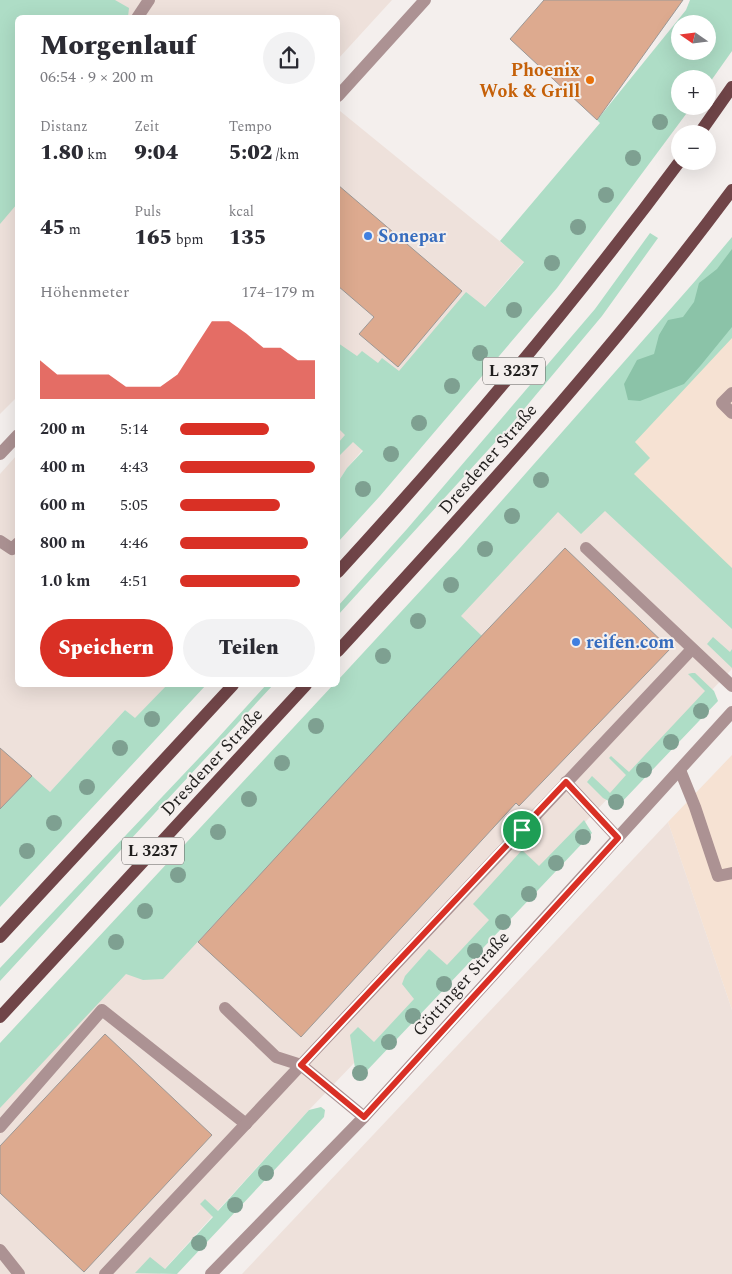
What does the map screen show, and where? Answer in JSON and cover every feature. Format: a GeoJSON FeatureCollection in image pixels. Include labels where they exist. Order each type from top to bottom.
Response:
{"type":"FeatureCollection","features":[{"type":"Feature","properties":{"kind":"main road"},"geometry":{"type":"LineString","coordinates":[[706,125],[732,87]]}},
{"type":"Feature","properties":{"kind":"main road","name":"Dresdener Straße"},"geometry":{"type":"LineString","coordinates":[[340,570],[484,408],[575,296],[673,170]]}},
{"type":"Feature","properties":{"kind":"main road","name":"Dresdener Straße"},"geometry":{"type":"LineString","coordinates":[[340,649],[443,537],[617,338],[682,258],[732,190]]}},
{"type":"Feature","properties":{"kind":"main road","name":"Dresdener Straße"},"geometry":{"type":"LineString","coordinates":[[0,937],[231,687]]}},
{"type":"Feature","properties":{"kind":"main road","name":"Dresdener Straße"},"geometry":{"type":"LineString","coordinates":[[0,1016],[304,687]]}},
{"type":"Feature","properties":{"kind":"street"},"geometry":{"type":"LineString","coordinates":[[139,15],[149,0]]}},
{"type":"Feature","properties":{"kind":"street"},"geometry":{"type":"LineString","coordinates":[[340,94],[425,0]]}},
{"type":"Feature","properties":{"kind":"street"},"geometry":{"type":"LineString","coordinates":[[732,393],[722,403],[732,413]]}},
{"type":"Feature","properties":{"kind":"street"},"geometry":{"type":"LineString","coordinates":[[0,454],[15,438]]}},
{"type":"Feature","properties":{"kind":"street"},"geometry":{"type":"LineString","coordinates":[[0,541],[12,549],[15,546]]}},
{"type":"Feature","properties":{"kind":"street"},"geometry":{"type":"LineString","coordinates":[[586,548],[732,686]]}},
{"type":"Feature","properties":{"kind":"street"},"geometry":{"type":"LineString","coordinates":[[105,1274],[692,649]]}},
{"type":"Feature","properties":{"kind":"street","name":"Göttinger Straße"},"geometry":{"type":"LineString","coordinates":[[211,1274],[364,1117],[732,712]]}},
{"type":"Feature","properties":{"kind":"street"},"geometry":{"type":"LineString","coordinates":[[680,770],[695,807],[718,876],[732,873]]}},
{"type":"Feature","properties":{"kind":"street"},"geometry":{"type":"LineString","coordinates":[[566,782],[618,838]]}},
{"type":"Feature","properties":{"kind":"street"},"geometry":{"type":"LineString","coordinates":[[225,1008],[276,1057],[301,1065],[364,1117]]}},
{"type":"Feature","properties":{"kind":"street"},"geometry":{"type":"LineString","coordinates":[[0,1127],[102,1010],[246,1124]]}},
{"type":"Feature","properties":{"kind":"street"},"geometry":{"type":"LineString","coordinates":[[0,1250],[19,1274]]}},
{"type":"Feature","properties":{"kind":"shaded area"},"geometry":{"type":"Polygon","coordinates":[[[0,0],[392,0],[340,57],[340,15],[15,15],[15,399],[0,414],[0,0]]]}},
{"type":"Feature","properties":{"kind":"shaded area"},"geometry":{"type":"Polygon","coordinates":[[[340,111],[524,261],[347,468],[340,479],[340,111]]]}},
{"type":"Feature","properties":{"kind":"shaded area"},"geometry":{"type":"Polygon","coordinates":[[[732,321],[732,629],[574,481],[732,321]]]}},
{"type":"Feature","properties":{"kind":"shaded area"},"geometry":{"type":"Polygon","coordinates":[[[15,457],[15,687],[165,687],[135,719],[125,710],[50,792],[0,852],[0,474],[15,457]]]}},
{"type":"Feature","properties":{"kind":"shaded area"},"geometry":{"type":"Polygon","coordinates":[[[574,481],[732,629],[732,669],[309,1110],[160,1274],[0,1274],[0,1078],[574,481]]]}},
{"type":"Feature","properties":{"kind":"shaded area"},"geometry":{"type":"Polygon","coordinates":[[[732,755],[732,1010],[668,822],[732,755]]]}},
{"type":"Feature","properties":{"kind":"shaded area"},"geometry":{"type":"Polygon","coordinates":[[[668,822],[732,1010],[732,1274],[242,1274],[668,822]]]}},
{"type":"Feature","properties":{"kind":"green space"},"geometry":{"type":"Polygon","coordinates":[[[0,0],[115,0],[129,8],[128,15],[15,15],[15,206],[0,224],[0,0]]]}},
{"type":"Feature","properties":{"kind":"green space"},"geometry":{"type":"Polygon","coordinates":[[[690,0],[732,0],[732,51],[716,74],[716,70],[671,70],[671,115],[685,115],[678,125],[671,125],[671,134],[557,288],[380,496],[340,540],[340,479],[347,468],[363,451],[353,442],[340,455],[340,441],[345,435],[340,430],[340,344],[357,356],[362,351],[378,363],[382,358],[399,371],[466,292],[485,307],[524,262],[500,241],[600,123],[597,120],[671,29],[671,60],[716,60],[716,15],[682,15],[690,0]]]}},
{"type":"Feature","properties":{"kind":"green space"},"geometry":{"type":"Polygon","coordinates":[[[650,233],[658,238],[602,316],[509,427],[340,613],[340,604],[407,529],[595,309],[650,233]]]}},
{"type":"Feature","properties":{"kind":"green space"},"geometry":{"type":"Polygon","coordinates":[[[732,237],[732,338],[635,442],[650,458],[634,474],[732,568],[732,629],[605,511],[581,534],[558,512],[461,616],[482,636],[490,795],[507,813],[496,825],[394,731],[163,979],[143,980],[126,974],[0,1108],[0,1043],[331,687],[340,687],[340,678],[460,548],[732,237]]]}},
{"type":"Feature","properties":{"kind":"green space"},"geometry":{"type":"Polygon","coordinates":[[[732,249],[732,327],[684,384],[640,401],[628,400],[624,384],[637,360],[654,354],[659,335],[668,320],[683,317],[694,302],[699,283],[717,269],[732,249]]]}},
{"type":"Feature","properties":{"kind":"green space"},"geometry":{"type":"Polygon","coordinates":[[[713,637],[730,652],[732,649],[732,668],[707,644],[713,637]]]}},
{"type":"Feature","properties":{"kind":"green space"},"geometry":{"type":"Polygon","coordinates":[[[695,673],[714,691],[718,701],[618,806],[603,798],[587,782],[592,776],[610,793],[626,775],[609,758],[611,756],[629,772],[705,691],[688,674],[695,673]]]}},
{"type":"Feature","properties":{"kind":"green space"},"geometry":{"type":"Polygon","coordinates":[[[165,687],[204,687],[0,907],[0,809],[32,776],[50,792],[125,710],[135,718],[165,687]]]}},
{"type":"Feature","properties":{"kind":"green space"},"geometry":{"type":"Polygon","coordinates":[[[264,687],[271,687],[0,981],[0,968],[264,687]]]}},
{"type":"Feature","properties":{"kind":"green space"},"geometry":{"type":"Polygon","coordinates":[[[584,820],[592,833],[359,1079],[356,1075],[350,1035],[358,1027],[374,1042],[414,999],[402,984],[405,976],[429,949],[447,965],[489,920],[473,904],[522,850],[539,866],[584,820]]]}},
{"type":"Feature","properties":{"kind":"green space"},"geometry":{"type":"Polygon","coordinates":[[[321,1107],[325,1110],[324,1117],[177,1274],[135,1273],[150,1257],[165,1269],[213,1217],[200,1204],[205,1199],[218,1211],[309,1110],[321,1107]]]}},
{"type":"Feature","properties":{"kind":"building","name":"Phoenix Wok & Grill"},"geometry":{"type":"Polygon","coordinates":[[[544,0],[683,0],[597,120],[510,39],[544,0]]]}},
{"type":"Feature","properties":{"kind":"building","name":"Sonepar"},"geometry":{"type":"Polygon","coordinates":[[[340,187],[462,291],[398,367],[359,334],[374,317],[340,288],[340,187]]]}},
{"type":"Feature","properties":{"kind":"building"},"geometry":{"type":"Polygon","coordinates":[[[565,548],[670,649],[519,806],[516,803],[301,1037],[198,942],[416,705],[565,548]]]}},
{"type":"Feature","properties":{"kind":"building"},"geometry":{"type":"Polygon","coordinates":[[[0,748],[32,776],[0,809],[0,748]]]}},
{"type":"Feature","properties":{"kind":"building"},"geometry":{"type":"Polygon","coordinates":[[[105,1034],[212,1135],[84,1272],[0,1193],[0,1146],[105,1034]]]}},
{"type":"Feature","properties":{"kind":"place","name":"Phoenix Wok & Grill"},"geometry":{"type":"Point","coordinates":[590,80]}},
{"type":"Feature","properties":{"kind":"place","name":"Sonepar"},"geometry":{"type":"Point","coordinates":[368,236]}},
{"type":"Feature","properties":{"kind":"place","name":"reifen.com"},"geometry":{"type":"Point","coordinates":[576,642]}},
{"type":"Feature","properties":{"kind":"route"},"geometry":{"type":"LineString","coordinates":[[566,782],[618,838],[364,1117],[301,1065],[522,830],[566,782]]}}]}
